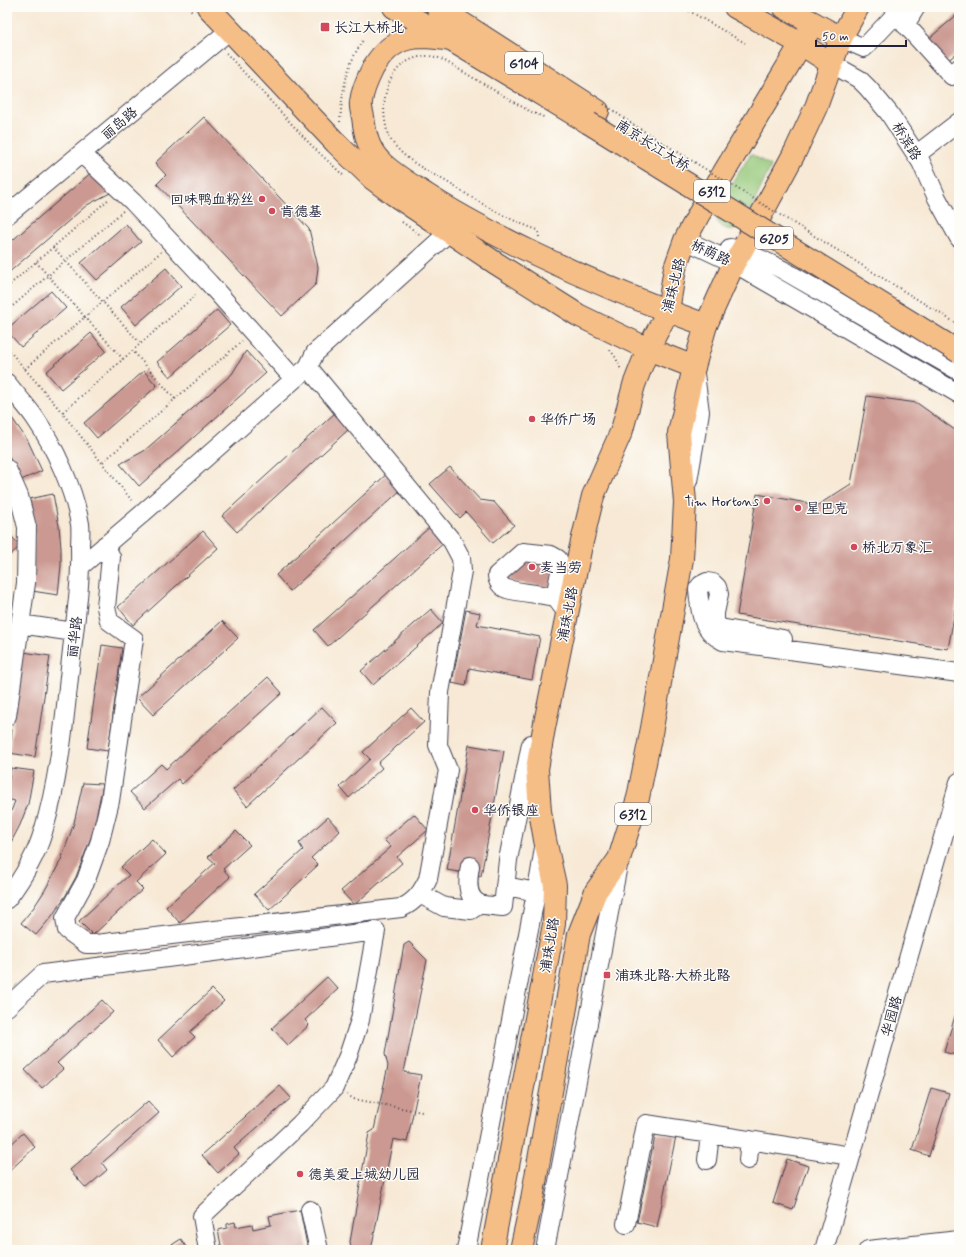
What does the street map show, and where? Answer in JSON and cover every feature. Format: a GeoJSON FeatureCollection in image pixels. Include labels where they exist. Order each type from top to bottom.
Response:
{"type":"FeatureCollection","features":[{"type":"Feature","properties":{"kind":"main road"},"geometry":{"type":"LineString","coordinates":[[208,7],[332,139],[373,179],[494,262],[578,315],[648,349],[694,367]]}},
{"type":"Feature","properties":{"kind":"main road","name":"G104"},"geometry":{"type":"LineString","coordinates":[[394,7],[451,40]]}},
{"type":"Feature","properties":{"kind":"main road"},"geometry":{"type":"LineString","coordinates":[[736,7],[801,44],[832,64]]}},
{"type":"Feature","properties":{"kind":"main road"},"geometry":{"type":"LineString","coordinates":[[784,7],[817,15],[841,38]]}},
{"type":"Feature","properties":{"kind":"main road","name":"浦珠北路"},"geometry":{"type":"LineString","coordinates":[[520,1250],[532,1199],[579,934],[596,891],[619,859],[638,798],[682,559],[685,502],[679,434],[694,367],[706,325],[738,256],[795,152],[816,107],[841,38],[858,7]]}},
{"type":"Feature","properties":{"kind":"main road","name":"南京长江大桥"},"geometry":{"type":"LineString","coordinates":[[445,10],[959,352]]}},
{"type":"Feature","properties":{"kind":"main road","name":"浦珠北路"},"geometry":{"type":"LineString","coordinates":[[492,1250],[554,924],[555,885],[544,840],[537,769],[561,605],[593,496],[622,430],[634,385],[648,349],[668,311],[675,268],[685,240],[817,15]]}},
{"type":"Feature","properties":{"kind":"main road"},"geometry":{"type":"LineString","coordinates":[[451,40],[424,36],[411,37],[400,41],[382,55],[370,73],[361,103],[364,129],[368,144],[380,162],[453,212],[494,234],[572,272],[706,325]]}},
{"type":"Feature","properties":{"kind":"main road","name":"南京长江大桥"},"geometry":{"type":"LineString","coordinates":[[451,40],[597,112],[959,335]]}},
{"type":"Feature","properties":{"kind":"street"},"geometry":{"type":"LineString","coordinates":[[905,25],[916,7]]}},
{"type":"Feature","properties":{"kind":"street"},"geometry":{"type":"LineString","coordinates":[[841,38],[864,48],[896,14],[952,76],[959,68]]}},
{"type":"Feature","properties":{"kind":"street","name":"丽岛路"},"geometry":{"type":"LineString","coordinates":[[7,215],[230,30]]}},
{"type":"Feature","properties":{"kind":"street","name":"桥滨路"},"geometry":{"type":"LineString","coordinates":[[832,64],[859,79],[890,113],[916,155],[959,238]]}},
{"type":"Feature","properties":{"kind":"street"},"geometry":{"type":"LineString","coordinates":[[916,155],[959,122]]}},
{"type":"Feature","properties":{"kind":"street"},"geometry":{"type":"LineString","coordinates":[[82,154],[133,202],[294,379]]}},
{"type":"Feature","properties":{"kind":"street"},"geometry":{"type":"LineString","coordinates":[[80,566],[142,514],[308,367],[315,353],[454,235]]}},
{"type":"Feature","properties":{"kind":"street","name":"桥荫路"},"geometry":{"type":"LineString","coordinates":[[685,240],[783,270],[959,371]]}},
{"type":"Feature","properties":{"kind":"street","name":"桥荫路"},"geometry":{"type":"LineString","coordinates":[[738,256],[959,394]]}},
{"type":"Feature","properties":{"kind":"street"},"geometry":{"type":"LineString","coordinates":[[105,545],[111,557],[106,607],[109,621],[134,639],[110,801],[100,841],[86,880],[65,918],[67,930],[86,944],[96,944],[401,908],[417,898],[428,879],[448,770],[438,745],[440,692],[462,571],[461,558],[452,541],[308,367]]}},
{"type":"Feature","properties":{"kind":"street","name":"丽华路"},"geometry":{"type":"LineString","coordinates":[[7,383],[35,418],[58,458],[72,492],[80,524],[80,566],[74,632],[58,765],[52,798],[43,834],[29,864],[15,888],[7,898]]}},
{"type":"Feature","properties":{"kind":"street"},"geometry":{"type":"LineString","coordinates":[[7,469],[19,496],[27,527],[26,583],[7,716]]}},
{"type":"Feature","properties":{"kind":"street"},"geometry":{"type":"LineString","coordinates":[[782,639],[720,628],[714,622],[719,594],[717,587],[713,583],[707,582],[701,585],[698,589],[699,609],[706,628],[715,637],[723,641],[959,673]]}},
{"type":"Feature","properties":{"kind":"street"},"geometry":{"type":"LineString","coordinates":[[20,624],[74,632]]}},
{"type":"Feature","properties":{"kind":"street"},"geometry":{"type":"LineString","coordinates":[[470,866],[467,884],[473,900],[480,904],[503,906],[508,860],[531,742]]}},
{"type":"Feature","properties":{"kind":"street","name":"华园路"},"geometry":{"type":"LineString","coordinates":[[824,1250],[959,782]]}},
{"type":"Feature","properties":{"kind":"street"},"geometry":{"type":"LineString","coordinates":[[466,1250],[537,892],[544,840]]}},
{"type":"Feature","properties":{"kind":"street"},"geometry":{"type":"LineString","coordinates":[[545,1250],[619,859]]}},
{"type":"Feature","properties":{"kind":"street"},"geometry":{"type":"LineString","coordinates":[[505,886],[537,892]]}},
{"type":"Feature","properties":{"kind":"street"},"geometry":{"type":"LineString","coordinates":[[420,894],[444,908],[471,910],[480,904]]}},
{"type":"Feature","properties":{"kind":"street"},"geometry":{"type":"LineString","coordinates":[[7,1007],[43,974],[376,931],[360,1020],[348,1056],[334,1088],[300,1124],[202,1216],[208,1250]]}},
{"type":"Feature","properties":{"kind":"street"},"geometry":{"type":"LineString","coordinates":[[626,1224],[646,1124],[851,1156]]}},
{"type":"Feature","properties":{"kind":"street"},"geometry":{"type":"LineString","coordinates":[[707,1160],[710,1134]]}},
{"type":"Feature","properties":{"kind":"street"},"geometry":{"type":"LineString","coordinates":[[748,1160],[750,1140]]}},
{"type":"Feature","properties":{"kind":"street"},"geometry":{"type":"LineString","coordinates":[[310,1210],[318,1250]]}},
{"type":"Feature","properties":{"kind":"street"},"geometry":{"type":"LineString","coordinates":[[868,1250],[959,1240]]}},
{"type":"Feature","properties":{"kind":"path"},"geometry":{"type":"LineString","coordinates":[[682,7],[745,43]]}},
{"type":"Feature","properties":{"kind":"path"},"geometry":{"type":"LineString","coordinates":[[539,256],[538,230],[522,225],[496,211],[422,168],[400,152],[392,142],[388,133],[384,118],[384,106],[387,89],[396,70],[407,61],[430,56],[438,57],[529,112],[550,119]]}},
{"type":"Feature","properties":{"kind":"path"},"geometry":{"type":"LineString","coordinates":[[597,112],[629,122],[959,326]]}},
{"type":"Feature","properties":{"kind":"path"},"geometry":{"type":"LineString","coordinates":[[7,287],[119,190]]}},
{"type":"Feature","properties":{"kind":"path"},"geometry":{"type":"LineString","coordinates":[[7,311],[133,202]]}},
{"type":"Feature","properties":{"kind":"path"},"geometry":{"type":"LineString","coordinates":[[25,369],[171,243]]}},
{"type":"Feature","properties":{"kind":"path"},"geometry":{"type":"LineString","coordinates":[[53,247],[141,344]]}},
{"type":"Feature","properties":{"kind":"path"},"geometry":{"type":"LineString","coordinates":[[36,262],[123,359]]}},
{"type":"Feature","properties":{"kind":"path"},"geometry":{"type":"LineString","coordinates":[[63,412],[208,284]]}},
{"type":"Feature","properties":{"kind":"path"},"geometry":{"type":"LineString","coordinates":[[102,462],[252,332]]}},
{"type":"Feature","properties":{"kind":"path"},"geometry":{"type":"LineString","coordinates":[[7,348],[63,412],[142,514]]}},
{"type":"Feature","properties":{"kind":"path"},"geometry":{"type":"LineString","coordinates":[[132,350],[175,399]]}},
{"type":"Feature","properties":{"kind":"path"},"geometry":{"type":"LineString","coordinates":[[334,1088],[354,1099],[422,1112]]}},
{"type":"Feature","properties":{"kind":"green space"},"geometry":{"type":"Polygon","coordinates":[[[751,154],[771,166],[744,224],[734,230],[725,228],[717,221],[716,208],[751,154]]]}},
{"type":"Feature","properties":{"kind":"building"},"geometry":{"type":"Polygon","coordinates":[[[959,13],[959,51],[944,64],[925,42],[959,13]]]}},
{"type":"Feature","properties":{"kind":"building"},"geometry":{"type":"Polygon","coordinates":[[[204,117],[309,229],[318,267],[316,284],[282,316],[157,184],[166,175],[155,163],[204,117]]]}},
{"type":"Feature","properties":{"kind":"building"},"geometry":{"type":"Polygon","coordinates":[[[93,171],[112,192],[87,205],[7,274],[7,245],[93,171]]]}},
{"type":"Feature","properties":{"kind":"building"},"geometry":{"type":"Polygon","coordinates":[[[126,224],[141,242],[97,280],[81,263],[126,224]]]}},
{"type":"Feature","properties":{"kind":"building"},"geometry":{"type":"Polygon","coordinates":[[[166,268],[181,286],[136,325],[121,307],[166,268]]]}},
{"type":"Feature","properties":{"kind":"building"},"geometry":{"type":"Polygon","coordinates":[[[51,291],[66,308],[21,347],[7,331],[7,329],[51,291]]]}},
{"type":"Feature","properties":{"kind":"building"},"geometry":{"type":"Polygon","coordinates":[[[217,310],[230,325],[170,377],[157,362],[217,310]]]}},
{"type":"Feature","properties":{"kind":"building"},"geometry":{"type":"Polygon","coordinates":[[[91,333],[106,351],[61,389],[46,372],[91,333]]]}},
{"type":"Feature","properties":{"kind":"building"},"geometry":{"type":"Polygon","coordinates":[[[246,351],[266,373],[139,486],[120,464],[144,451],[232,374],[246,351]]]}},
{"type":"Feature","properties":{"kind":"building"},"geometry":{"type":"Polygon","coordinates":[[[144,371],[157,386],[97,438],[84,423],[144,371]]]}},
{"type":"Feature","properties":{"kind":"building","name":"桥北万象汇"},"geometry":{"type":"Polygon","coordinates":[[[867,396],[917,403],[959,433],[959,589],[948,649],[737,615],[757,494],[818,505],[851,484],[867,396]]]}},
{"type":"Feature","properties":{"kind":"building"},"geometry":{"type":"Polygon","coordinates":[[[7,411],[28,441],[42,471],[21,480],[7,453],[7,411]]]}},
{"type":"Feature","properties":{"kind":"building"},"geometry":{"type":"Polygon","coordinates":[[[335,413],[349,429],[237,532],[222,516],[335,413]]]}},
{"type":"Feature","properties":{"kind":"building"},"geometry":{"type":"Polygon","coordinates":[[[450,467],[480,500],[494,502],[514,525],[493,543],[466,512],[460,518],[430,484],[450,467]]]}},
{"type":"Feature","properties":{"kind":"building"},"geometry":{"type":"Polygon","coordinates":[[[389,472],[403,488],[290,591],[276,575],[389,472]]]}},
{"type":"Feature","properties":{"kind":"building"},"geometry":{"type":"Polygon","coordinates":[[[53,494],[59,526],[61,548],[58,595],[32,591],[35,525],[29,499],[53,494]]]}},
{"type":"Feature","properties":{"kind":"building"},"geometry":{"type":"Polygon","coordinates":[[[432,525],[446,541],[328,646],[314,630],[432,525]]]}},
{"type":"Feature","properties":{"kind":"building"},"geometry":{"type":"Polygon","coordinates":[[[7,531],[20,546],[7,558],[7,531]]]}},
{"type":"Feature","properties":{"kind":"building"},"geometry":{"type":"Polygon","coordinates":[[[203,531],[218,548],[133,625],[118,607],[203,531]]]}},
{"type":"Feature","properties":{"kind":"building","name":"麦当劳"},"geometry":{"type":"Polygon","coordinates":[[[524,555],[554,561],[551,587],[511,582],[503,574],[524,555]]]}},
{"type":"Feature","properties":{"kind":"building"},"geometry":{"type":"Polygon","coordinates":[[[431,609],[443,623],[373,685],[361,671],[431,609]]]}},
{"type":"Feature","properties":{"kind":"building"},"geometry":{"type":"Polygon","coordinates":[[[466,610],[480,613],[477,625],[540,637],[532,680],[469,668],[466,686],[452,683],[466,610]]]}},
{"type":"Feature","properties":{"kind":"building"},"geometry":{"type":"Polygon","coordinates":[[[222,621],[238,638],[153,715],[137,698],[222,621]]]}},
{"type":"Feature","properties":{"kind":"building"},"geometry":{"type":"Polygon","coordinates":[[[102,645],[122,648],[108,751],[87,748],[102,645]]]}},
{"type":"Feature","properties":{"kind":"building"},"geometry":{"type":"Polygon","coordinates":[[[23,652],[50,656],[35,757],[9,753],[23,652]]]}},
{"type":"Feature","properties":{"kind":"building"},"geometry":{"type":"Polygon","coordinates":[[[268,677],[282,693],[182,784],[178,779],[145,808],[130,792],[161,764],[166,769],[268,677]]]}},
{"type":"Feature","properties":{"kind":"building"},"geometry":{"type":"Polygon","coordinates":[[[322,707],[337,723],[247,806],[233,790],[322,707]]]}},
{"type":"Feature","properties":{"kind":"building"},"geometry":{"type":"Polygon","coordinates":[[[411,708],[424,722],[378,763],[382,768],[349,798],[340,787],[370,759],[363,752],[411,708]]]}},
{"type":"Feature","properties":{"kind":"building","name":"华侨银座"},"geometry":{"type":"Polygon","coordinates":[[[469,745],[504,751],[481,876],[447,870],[469,745]]]}},
{"type":"Feature","properties":{"kind":"building"},"geometry":{"type":"Polygon","coordinates":[[[11,768],[34,771],[28,804],[20,825],[7,850],[7,822],[15,801],[7,799],[7,788],[11,768]]]}},
{"type":"Feature","properties":{"kind":"building"},"geometry":{"type":"Polygon","coordinates":[[[83,783],[103,784],[93,832],[76,877],[52,916],[36,935],[21,923],[45,890],[61,860],[74,823],[83,783]]]}},
{"type":"Feature","properties":{"kind":"building"},"geometry":{"type":"Polygon","coordinates":[[[414,814],[428,830],[397,857],[402,863],[354,905],[341,891],[391,847],[384,840],[414,814]]]}},
{"type":"Feature","properties":{"kind":"building"},"geometry":{"type":"Polygon","coordinates":[[[328,817],[340,831],[311,858],[318,865],[269,910],[254,894],[303,850],[299,843],[328,817]]]}},
{"type":"Feature","properties":{"kind":"building"},"geometry":{"type":"Polygon","coordinates":[[[236,831],[250,845],[223,869],[230,877],[180,923],[166,907],[215,863],[208,857],[236,831]]]}},
{"type":"Feature","properties":{"kind":"building"},"geometry":{"type":"Polygon","coordinates":[[[152,839],[166,854],[136,882],[143,889],[93,935],[79,921],[129,875],[121,867],[152,839]]]}},
{"type":"Feature","properties":{"kind":"building"},"geometry":{"type":"Polygon","coordinates":[[[409,942],[427,960],[404,1072],[421,1075],[407,1142],[393,1139],[371,1250],[352,1250],[350,1242],[369,1133],[374,1130],[388,1066],[385,1054],[404,945],[409,942]]]}},
{"type":"Feature","properties":{"kind":"building"},"geometry":{"type":"Polygon","coordinates":[[[327,977],[338,989],[305,1020],[309,1025],[288,1045],[272,1028],[327,977]]]}},
{"type":"Feature","properties":{"kind":"building"},"geometry":{"type":"Polygon","coordinates":[[[212,989],[224,1001],[190,1032],[195,1037],[173,1057],[158,1040],[212,989]]]}},
{"type":"Feature","properties":{"kind":"building"},"geometry":{"type":"Polygon","coordinates":[[[102,1000],[113,1012],[57,1063],[63,1069],[42,1088],[25,1070],[102,1000]]]}},
{"type":"Feature","properties":{"kind":"building"},"geometry":{"type":"Polygon","coordinates":[[[959,1003],[959,1056],[944,1052],[959,1003]]]}},
{"type":"Feature","properties":{"kind":"building"},"geometry":{"type":"Polygon","coordinates":[[[280,1086],[291,1098],[234,1148],[239,1154],[218,1173],[202,1155],[280,1086]]]}},
{"type":"Feature","properties":{"kind":"building"},"geometry":{"type":"Polygon","coordinates":[[[931,1088],[949,1093],[929,1156],[912,1150],[931,1088]]]}},
{"type":"Feature","properties":{"kind":"building"},"geometry":{"type":"Polygon","coordinates":[[[148,1101],[159,1113],[102,1163],[107,1170],[86,1188],[70,1170],[148,1101]]]}},
{"type":"Feature","properties":{"kind":"building"},"geometry":{"type":"Polygon","coordinates":[[[656,1132],[676,1136],[657,1227],[637,1222],[656,1132]]]}},
{"type":"Feature","properties":{"kind":"building"},"geometry":{"type":"Polygon","coordinates":[[[23,1133],[35,1147],[7,1173],[7,1148],[23,1133]]]}},
{"type":"Feature","properties":{"kind":"building"},"geometry":{"type":"Polygon","coordinates":[[[787,1159],[808,1166],[793,1210],[773,1203],[787,1159]]]}},
{"type":"Feature","properties":{"kind":"building"},"geometry":{"type":"Polygon","coordinates":[[[300,1210],[308,1250],[244,1250],[243,1247],[240,1247],[241,1250],[222,1250],[218,1230],[227,1228],[227,1224],[235,1222],[236,1227],[252,1224],[253,1229],[271,1225],[269,1216],[300,1210]]]}},
{"type":"Feature","properties":{"kind":"building"},"geometry":{"type":"Polygon","coordinates":[[[181,1239],[188,1250],[164,1250],[181,1239]]]}},
{"type":"Feature","properties":{"kind":"place","name":"长江大桥北"},"geometry":{"type":"Point","coordinates":[325,27]}},
{"type":"Feature","properties":{"kind":"place","name":"回味鸭血粉丝"},"geometry":{"type":"Point","coordinates":[262,199]}},
{"type":"Feature","properties":{"kind":"place","name":"肯德基"},"geometry":{"type":"Point","coordinates":[272,211]}},
{"type":"Feature","properties":{"kind":"place","name":"华侨广场"},"geometry":{"type":"Point","coordinates":[532,419]}},
{"type":"Feature","properties":{"kind":"place","name":"Tim Hortons"},"geometry":{"type":"Point","coordinates":[767,501]}},
{"type":"Feature","properties":{"kind":"place","name":"星巴克"},"geometry":{"type":"Point","coordinates":[798,508]}},
{"type":"Feature","properties":{"kind":"place","name":"桥北万象汇"},"geometry":{"type":"Point","coordinates":[854,547]}},
{"type":"Feature","properties":{"kind":"place","name":"麦当劳"},"geometry":{"type":"Point","coordinates":[532,567]}},
{"type":"Feature","properties":{"kind":"place","name":"华侨银座"},"geometry":{"type":"Point","coordinates":[475,810]}},
{"type":"Feature","properties":{"kind":"place","name":"浦珠北路·大桥北路"},"geometry":{"type":"Point","coordinates":[607,975]}},
{"type":"Feature","properties":{"kind":"place","name":"德美爱上城幼儿园"},"geometry":{"type":"Point","coordinates":[300,1174]}}]}
